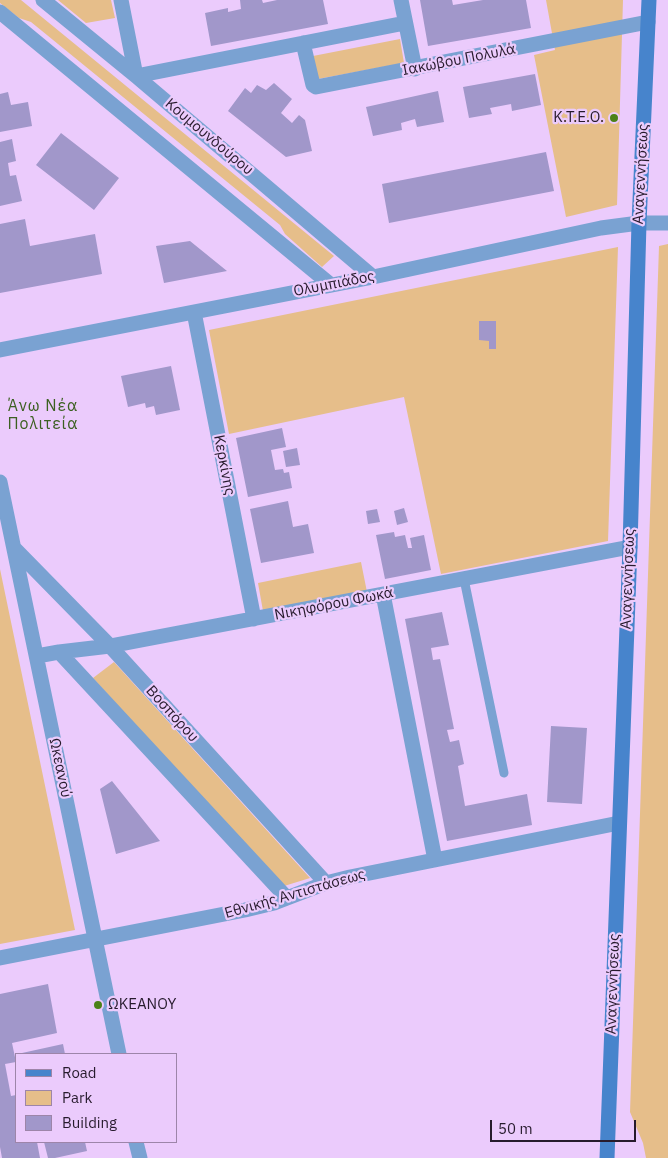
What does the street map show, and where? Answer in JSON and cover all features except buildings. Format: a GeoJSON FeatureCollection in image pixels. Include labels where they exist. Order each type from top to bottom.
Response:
{"type":"FeatureCollection","features":[{"type":"Feature","properties":{"kind":"street","name":"Κουμουνδούρου"},"geometry":{"type":"LineString","coordinates":[[43,0],[136,76],[373,277]]}},
{"type":"Feature","properties":{"kind":"street"},"geometry":{"type":"LineString","coordinates":[[121,0],[136,76],[405,23]]}},
{"type":"Feature","properties":{"kind":"street"},"geometry":{"type":"LineString","coordinates":[[401,0],[415,69]]}},
{"type":"Feature","properties":{"kind":"street","name":"Αναγεννήσεως"},"geometry":{"type":"LineString","coordinates":[[607,1158],[630,547],[639,223],[649,0]]}},
{"type":"Feature","properties":{"kind":"street"},"geometry":{"type":"LineString","coordinates":[[0,12],[331,285]]}},
{"type":"Feature","properties":{"kind":"street","name":"Ιακώβου Πολυλά"},"geometry":{"type":"LineString","coordinates":[[303,43],[313,85],[316,87],[648,22]]}},
{"type":"Feature","properties":{"kind":"street","name":"Ολυμπιάδος"},"geometry":{"type":"LineString","coordinates":[[0,350],[373,277],[593,229],[639,223],[668,223]]}},
{"type":"Feature","properties":{"kind":"street","name":"Κερκίνης"},"geometry":{"type":"LineString","coordinates":[[194,312],[254,619]]}},
{"type":"Feature","properties":{"kind":"street","name":"Ωκεανού"},"geometry":{"type":"LineString","coordinates":[[0,482],[119,1053]]}},
{"type":"Feature","properties":{"kind":"street","name":"Νικηφόρου Φωκά"},"geometry":{"type":"LineString","coordinates":[[37,656],[110,646],[630,547]]}},
{"type":"Feature","properties":{"kind":"street","name":"Βοσπόρου"},"geometry":{"type":"LineString","coordinates":[[14,548],[110,646],[326,883]]}},
{"type":"Feature","properties":{"kind":"street"},"geometry":{"type":"LineString","coordinates":[[382,594],[435,860]]}},
{"type":"Feature","properties":{"kind":"street"},"geometry":{"type":"LineString","coordinates":[[59,652],[287,898]]}},
{"type":"Feature","properties":{"kind":"street","name":"Εθνικής Αντιστάσεως"},"geometry":{"type":"LineString","coordinates":[[0,958],[245,910],[350,877],[619,823]]}},
{"type":"Feature","properties":{"kind":"street"},"geometry":{"type":"LineString","coordinates":[[136,1143],[140,1158]]}},
{"type":"Feature","properties":{"kind":"lane"},"geometry":{"type":"LineString","coordinates":[[464,579],[504,773]]}},
{"type":"Feature","properties":{"kind":"green space"},"geometry":{"type":"Polygon","coordinates":[[[0,0],[21,0],[334,256],[322,267],[285,234],[280,225],[31,22],[19,18],[0,3],[0,0]]]}},
{"type":"Feature","properties":{"kind":"green space"},"geometry":{"type":"Polygon","coordinates":[[[58,0],[111,0],[115,18],[86,23],[58,0]]]}},
{"type":"Feature","properties":{"kind":"green space"},"geometry":{"type":"Polygon","coordinates":[[[546,0],[623,0],[617,205],[566,217],[534,55],[555,50],[546,0]]]}},
{"type":"Feature","properties":{"kind":"green space"},"geometry":{"type":"Polygon","coordinates":[[[400,39],[404,63],[318,79],[313,56],[400,39]]]}},
{"type":"Feature","properties":{"kind":"green space"},"geometry":{"type":"Polygon","coordinates":[[[668,244],[668,1158],[646,1158],[643,1143],[630,1112],[659,246],[668,244]]]}},
{"type":"Feature","properties":{"kind":"green space"},"geometry":{"type":"Polygon","coordinates":[[[618,247],[608,541],[441,574],[404,397],[229,434],[209,330],[618,247]]]}},
{"type":"Feature","properties":{"kind":"green space"},"geometry":{"type":"Polygon","coordinates":[[[361,562],[367,592],[263,611],[258,583],[361,562]]]}},
{"type":"Feature","properties":{"kind":"green space"},"geometry":{"type":"Polygon","coordinates":[[[0,569],[75,930],[0,944],[0,569]]]}},
{"type":"Feature","properties":{"kind":"green space"},"geometry":{"type":"Polygon","coordinates":[[[114,662],[310,878],[281,887],[93,678],[114,662]]]}},
{"type":"Feature","properties":{"kind":"place","name":"K.T.E.O."},"geometry":{"type":"Point","coordinates":[614,118]}},
{"type":"Feature","properties":{"kind":"place","name":"ΩΚΕΑΝΟΥ"},"geometry":{"type":"Point","coordinates":[98,1005]}},
{"type":"Feature","properties":{"kind":"district","name":"Άνω Νέα Πολιτεία"},"geometry":{"type":"Point","coordinates":[43,415]}}]}
